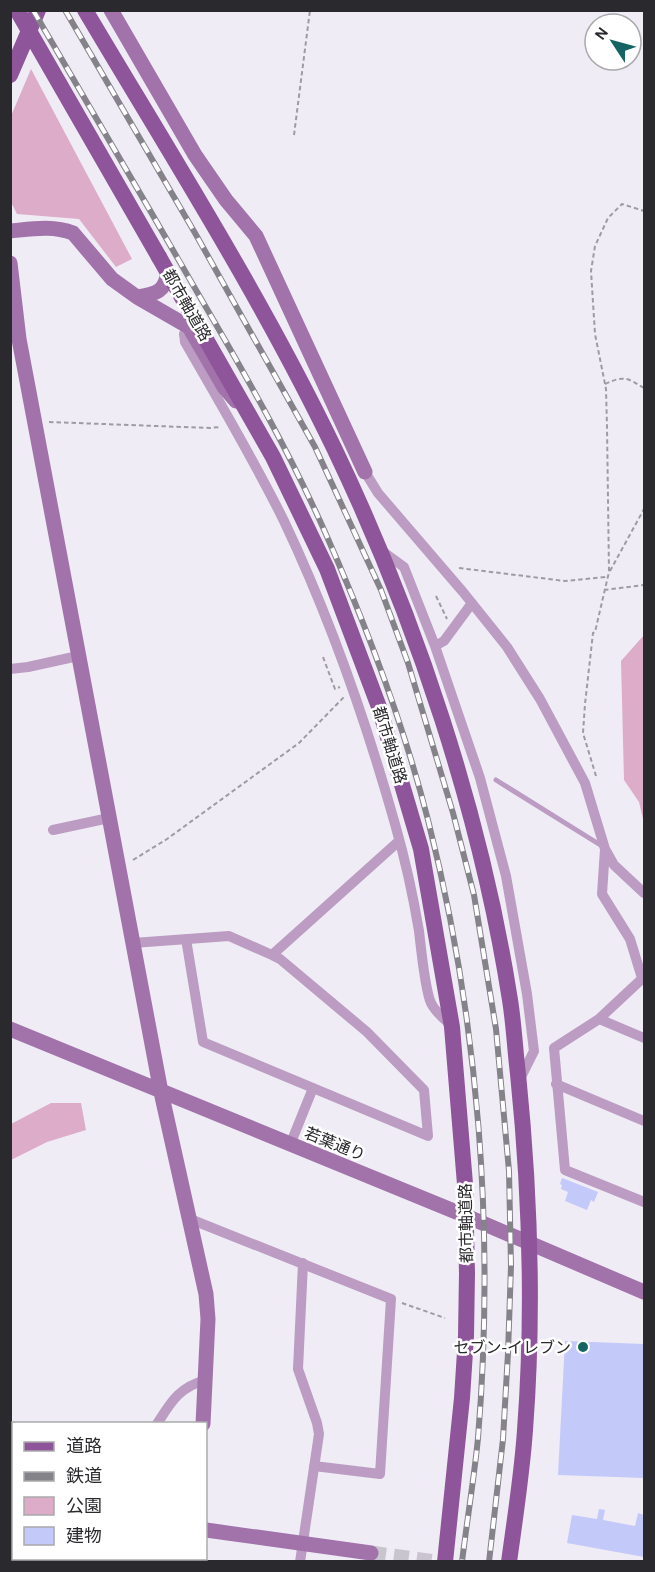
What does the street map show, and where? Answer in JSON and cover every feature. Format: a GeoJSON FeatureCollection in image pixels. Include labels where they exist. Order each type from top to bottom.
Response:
{"type":"FeatureCollection","features":[{"type":"Feature","properties":{"kind":"main road","name":"都市軸道路"},"geometry":{"type":"LineString","coordinates":[[17,10],[168,272],[192,323],[264,440],[327,569],[380,707],[421,849],[452,1027],[466,1216],[466,1336],[445,1562]]}},
{"type":"Feature","properties":{"kind":"main road"},"geometry":{"type":"LineString","coordinates":[[10,75],[38,10]]}},
{"type":"Feature","properties":{"kind":"main road"},"geometry":{"type":"LineString","coordinates":[[85,10],[214,227],[290,363],[335,450],[379,549],[414,638],[443,724],[473,827],[510,1001],[528,1187],[530,1328],[519,1562]]}},
{"type":"Feature","properties":{"kind":"main road"},"geometry":{"type":"LineString","coordinates":[[509,1562],[525,1432]]}},
{"type":"Feature","properties":{"kind":"main road"},"geometry":{"type":"LineString","coordinates":[[434,1562],[449,1525]]}},
{"type":"Feature","properties":{"kind":"street"},"geometry":{"type":"LineString","coordinates":[[111,10],[195,155],[226,200],[256,236],[365,472],[378,493],[472,603],[513,656],[540,699],[585,783],[604,848],[614,865],[645,893]]}},
{"type":"Feature","properties":{"kind":"street"},"geometry":{"type":"LineString","coordinates":[[10,231],[46,228],[63,229],[73,233],[112,279],[137,297],[192,323],[184,334],[185,342],[283,520],[316,593],[354,692],[381,774],[399,841],[417,922],[430,1001],[438,1014],[452,1027]]}},
{"type":"Feature","properties":{"kind":"street"},"geometry":{"type":"LineString","coordinates":[[10,263],[19,339],[108,818],[161,1092],[206,1294],[208,1319],[203,1422]]}},
{"type":"Feature","properties":{"kind":"street"},"geometry":{"type":"LineString","coordinates":[[137,297],[150,295],[160,290],[166,283],[168,272]]}},
{"type":"Feature","properties":{"kind":"street"},"geometry":{"type":"LineString","coordinates":[[252,462],[264,440]]}},
{"type":"Feature","properties":{"kind":"street"},"geometry":{"type":"LineString","coordinates":[[379,549],[404,567],[435,645],[480,778],[506,876],[528,994],[534,1051],[519,1082]]}},
{"type":"Feature","properties":{"kind":"street"},"geometry":{"type":"LineString","coordinates":[[435,645],[444,640],[472,603]]}},
{"type":"Feature","properties":{"kind":"street"},"geometry":{"type":"LineString","coordinates":[[10,669],[28,668],[78,656]]}},
{"type":"Feature","properties":{"kind":"street"},"geometry":{"type":"LineString","coordinates":[[53,830],[108,818]]}},
{"type":"Feature","properties":{"kind":"street"},"geometry":{"type":"LineString","coordinates":[[272,955],[399,841]]}},
{"type":"Feature","properties":{"kind":"street"},"geometry":{"type":"LineString","coordinates":[[604,848],[602,894],[630,939],[643,978],[599,1019],[554,1048],[565,1170],[645,1202]]}},
{"type":"Feature","properties":{"kind":"street"},"geometry":{"type":"LineString","coordinates":[[133,943],[186,939],[229,936],[280,959],[367,1032],[424,1090],[428,1136],[203,1042],[186,939]]}},
{"type":"Feature","properties":{"kind":"street"},"geometry":{"type":"LineString","coordinates":[[599,1019],[645,1038]]}},
{"type":"Feature","properties":{"kind":"street","name":"若葉通り"},"geometry":{"type":"LineString","coordinates":[[10,1029],[466,1216],[645,1293]]}},
{"type":"Feature","properties":{"kind":"street"},"geometry":{"type":"LineString","coordinates":[[556,1084],[645,1120]]}},
{"type":"Feature","properties":{"kind":"street"},"geometry":{"type":"LineString","coordinates":[[290,1145],[313,1088]]}},
{"type":"Feature","properties":{"kind":"street"},"geometry":{"type":"LineString","coordinates":[[190,1219],[391,1299],[380,1474],[314,1466]]}},
{"type":"Feature","properties":{"kind":"street"},"geometry":{"type":"LineString","coordinates":[[300,1562],[319,1434],[298,1369],[303,1263]]}},
{"type":"Feature","properties":{"kind":"street"},"geometry":{"type":"LineString","coordinates":[[158,1422],[179,1393],[188,1386],[206,1380]]}},
{"type":"Feature","properties":{"kind":"street"},"geometry":{"type":"LineString","coordinates":[[207,1530],[371,1553]]}},
{"type":"Feature","properties":{"kind":"lane"},"geometry":{"type":"LineString","coordinates":[[496,780],[604,848]]}},
{"type":"Feature","properties":{"kind":"path"},"geometry":{"type":"LineString","coordinates":[[294,135],[310,10]]}},
{"type":"Feature","properties":{"kind":"path"},"geometry":{"type":"LineString","coordinates":[[596,780],[584,733],[585,704],[594,633],[609,572],[608,427],[605,384],[595,334],[591,271],[596,246],[608,218],[622,204],[645,211]]}},
{"type":"Feature","properties":{"kind":"path"},"geometry":{"type":"LineString","coordinates":[[605,384],[618,378],[626,378],[645,388]]}},
{"type":"Feature","properties":{"kind":"path"},"geometry":{"type":"LineString","coordinates":[[34,422],[73,421],[210,428],[232,424]]}},
{"type":"Feature","properties":{"kind":"path"},"geometry":{"type":"LineString","coordinates":[[445,572],[453,567],[565,581],[605,578],[645,509]]}},
{"type":"Feature","properties":{"kind":"path"},"geometry":{"type":"LineString","coordinates":[[604,590],[645,585]]}},
{"type":"Feature","properties":{"kind":"path"},"geometry":{"type":"LineString","coordinates":[[436,596],[448,622]]}},
{"type":"Feature","properties":{"kind":"path"},"geometry":{"type":"LineString","coordinates":[[324,657],[335,689]]}},
{"type":"Feature","properties":{"kind":"path"},"geometry":{"type":"LineString","coordinates":[[118,869],[167,839],[243,785],[299,742],[346,695],[354,692]]}},
{"type":"Feature","properties":{"kind":"path"},"geometry":{"type":"LineString","coordinates":[[391,1299],[445,1318]]}},
{"type":"Feature","properties":{"kind":"green space"},"geometry":{"type":"Polygon","coordinates":[[[31,69],[132,259],[116,267],[79,219],[17,214],[11,202],[11,116],[31,69]]]}},
{"type":"Feature","properties":{"kind":"green space"},"geometry":{"type":"Polygon","coordinates":[[[644,635],[644,823],[639,802],[624,780],[621,661],[644,635]]]}},
{"type":"Feature","properties":{"kind":"green space"},"geometry":{"type":"Polygon","coordinates":[[[51,1103],[81,1103],[86,1130],[47,1142],[11,1160],[11,1124],[51,1103]]]}},
{"type":"Feature","properties":{"kind":"building"},"geometry":{"type":"Polygon","coordinates":[[[562,1178],[598,1192],[594,1202],[591,1200],[587,1210],[565,1201],[568,1192],[561,1189],[562,1178]]]}},
{"type":"Feature","properties":{"kind":"building"},"geometry":{"type":"Polygon","coordinates":[[[565,1341],[644,1344],[644,1478],[558,1475],[565,1341]]]}},
{"type":"Feature","properties":{"kind":"building"},"geometry":{"type":"Polygon","coordinates":[[[599,1509],[605,1510],[603,1520],[635,1526],[638,1513],[644,1515],[644,1557],[567,1543],[572,1515],[597,1519],[599,1509]]]}},
{"type":"Feature","properties":{"kind":"tunnel"},"geometry":{"type":"LineString","coordinates":[[371,1553],[435,1562]]}},
{"type":"Feature","properties":{"kind":"railway"},"geometry":{"type":"LineString","coordinates":[[33,10],[233,355],[297,472],[355,602],[395,710],[418,783],[445,896],[460,972],[471,1050],[483,1205],[485,1283],[483,1361],[475,1469],[462,1562]]}},
{"type":"Feature","properties":{"kind":"railway"},"geometry":{"type":"LineString","coordinates":[[65,10],[195,233],[315,447],[381,590],[408,663],[453,813],[474,895],[496,1029],[509,1171],[511,1266],[508,1353],[503,1439],[489,1562]]}},
{"type":"Feature","properties":{"kind":"place","name":"セブン-イレブン"},"geometry":{"type":"Point","coordinates":[583,1347]}}]}
